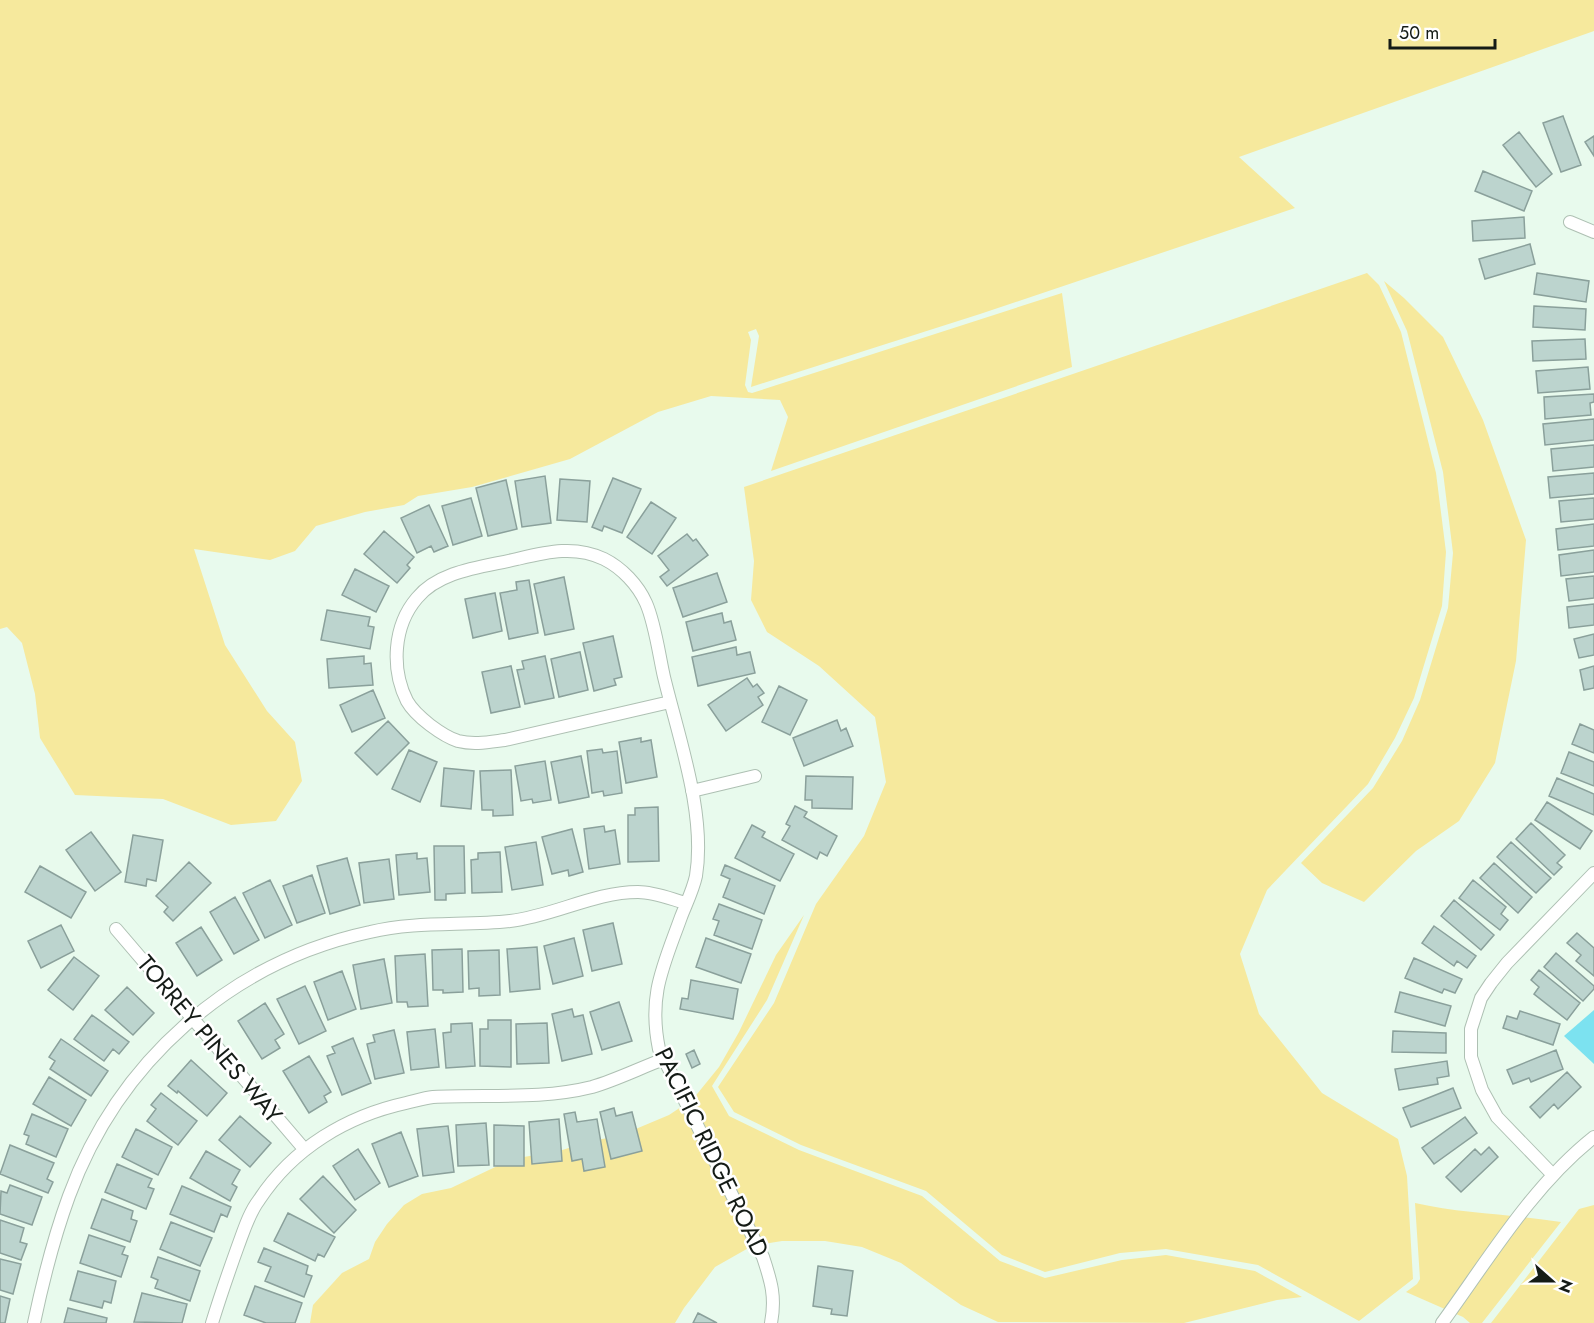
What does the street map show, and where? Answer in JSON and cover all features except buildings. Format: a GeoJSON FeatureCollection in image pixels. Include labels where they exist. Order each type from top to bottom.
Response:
{"type":"FeatureCollection","features":[{"type":"Feature","properties":{"kind":"street"},"geometry":{"type":"LineString","coordinates":[[1570,222],[1594,232]]}},
{"type":"Feature","properties":{"kind":"street","name":"PACIFIC RIDGE ROAD"},"geometry":{"type":"LineString","coordinates":[[670,702],[505,740],[477,744],[457,741],[438,731],[419,716],[408,702],[400,682],[396,658],[398,638],[406,616],[417,598],[455,573],[558,550],[586,552],[606,560],[623,572],[638,589],[647,605],[698,813],[698,856],[695,879],[656,992],[654,1012],[656,1034],[659,1049],[763,1257],[773,1285],[774,1308],[771,1323]]}},
{"type":"Feature","properties":{"kind":"street"},"geometry":{"type":"LineString","coordinates":[[692,791],[754,776]]}},
{"type":"Feature","properties":{"kind":"street"},"geometry":{"type":"LineString","coordinates":[[1553,1175],[1497,1117],[1482,1090],[1470,1057],[1471,1029],[1481,998],[1491,983],[1507,963],[1594,873]]}},
{"type":"Feature","properties":{"kind":"street"},"geometry":{"type":"LineString","coordinates":[[34,1323],[69,1195],[93,1144],[109,1115],[133,1081],[164,1044],[207,1005],[253,976],[286,960],[321,945],[369,932],[405,925],[525,919],[614,894],[640,892],[686,903]]}},
{"type":"Feature","properties":{"kind":"street","name":"TORREY PINES WAY"},"geometry":{"type":"LineString","coordinates":[[116,928],[305,1150]]}},
{"type":"Feature","properties":{"kind":"street"},"geometry":{"type":"LineString","coordinates":[[212,1323],[231,1266],[258,1201],[279,1174],[324,1135],[381,1108],[430,1097],[540,1095],[592,1087],[664,1059]]}},
{"type":"Feature","properties":{"kind":"street"},"geometry":{"type":"LineString","coordinates":[[1442,1323],[1533,1198],[1570,1156],[1594,1137]]}},
{"type":"Feature","properties":{"kind":"shaded area"},"geometry":{"type":"Polygon","coordinates":[[[0,0],[1594,0],[1594,31],[1239,157],[1295,208],[980,314],[751,387],[759,336],[756,329],[748,332],[751,340],[745,385],[748,392],[752,393],[1062,293],[1072,367],[771,471],[788,417],[780,400],[711,396],[658,412],[570,459],[472,487],[418,496],[404,505],[365,512],[316,526],[295,551],[270,560],[194,549],[225,645],[267,711],[295,742],[302,781],[276,821],[231,825],[163,799],[75,795],[40,738],[35,694],[22,643],[7,627],[0,629],[0,0]]]}},
{"type":"Feature","properties":{"kind":"shaded area"},"geometry":{"type":"Polygon","coordinates":[[[1367,273],[1379,285],[1401,332],[1436,473],[1446,552],[1442,606],[1414,698],[1395,738],[1368,784],[1267,890],[1240,954],[1259,1014],[1322,1093],[1398,1139],[1407,1176],[1413,1279],[1359,1321],[1258,1265],[1166,1249],[1120,1253],[1045,1272],[1002,1255],[926,1191],[801,1145],[734,1112],[718,1087],[774,1003],[816,904],[864,836],[886,782],[875,717],[819,666],[767,632],[751,600],[754,561],[744,487],[1367,273]]]}},
{"type":"Feature","properties":{"kind":"shaded area"},"geometry":{"type":"Polygon","coordinates":[[[1384,281],[1443,337],[1483,420],[1526,540],[1516,661],[1495,763],[1459,821],[1416,851],[1364,902],[1322,883],[1301,863],[1373,788],[1402,741],[1420,700],[1448,608],[1453,553],[1443,472],[1407,331],[1384,281]]]}},
{"type":"Feature","properties":{"kind":"shaded area"},"geometry":{"type":"Polygon","coordinates":[[[804,915],[767,1000],[712,1086],[729,1116],[799,1150],[922,1196],[1000,1261],[1045,1278],[1122,1260],[1166,1255],[1255,1271],[1302,1297],[1277,1300],[1184,1323],[998,1322],[961,1305],[901,1263],[862,1247],[825,1241],[782,1241],[752,1246],[715,1267],[675,1323],[310,1323],[313,1305],[342,1273],[369,1259],[375,1242],[387,1224],[404,1205],[422,1194],[451,1188],[512,1159],[559,1151],[591,1141],[619,1136],[669,1115],[693,1099],[719,1067],[739,1032],[776,955],[804,915]]]}},
{"type":"Feature","properties":{"kind":"shaded area"},"geometry":{"type":"Polygon","coordinates":[[[1415,1203],[1561,1222],[1482,1323],[1470,1323],[1463,1317],[1406,1292],[1420,1279],[1415,1203]]]}},
{"type":"Feature","properties":{"kind":"shaded area"},"geometry":{"type":"Polygon","coordinates":[[[1594,1205],[1594,1323],[1491,1323],[1579,1209],[1594,1205]]]}},
{"type":"Feature","properties":{"kind":"water"},"geometry":{"type":"Polygon","coordinates":[[[1594,1010],[1594,1064],[1564,1036],[1594,1010]]]}}]}
